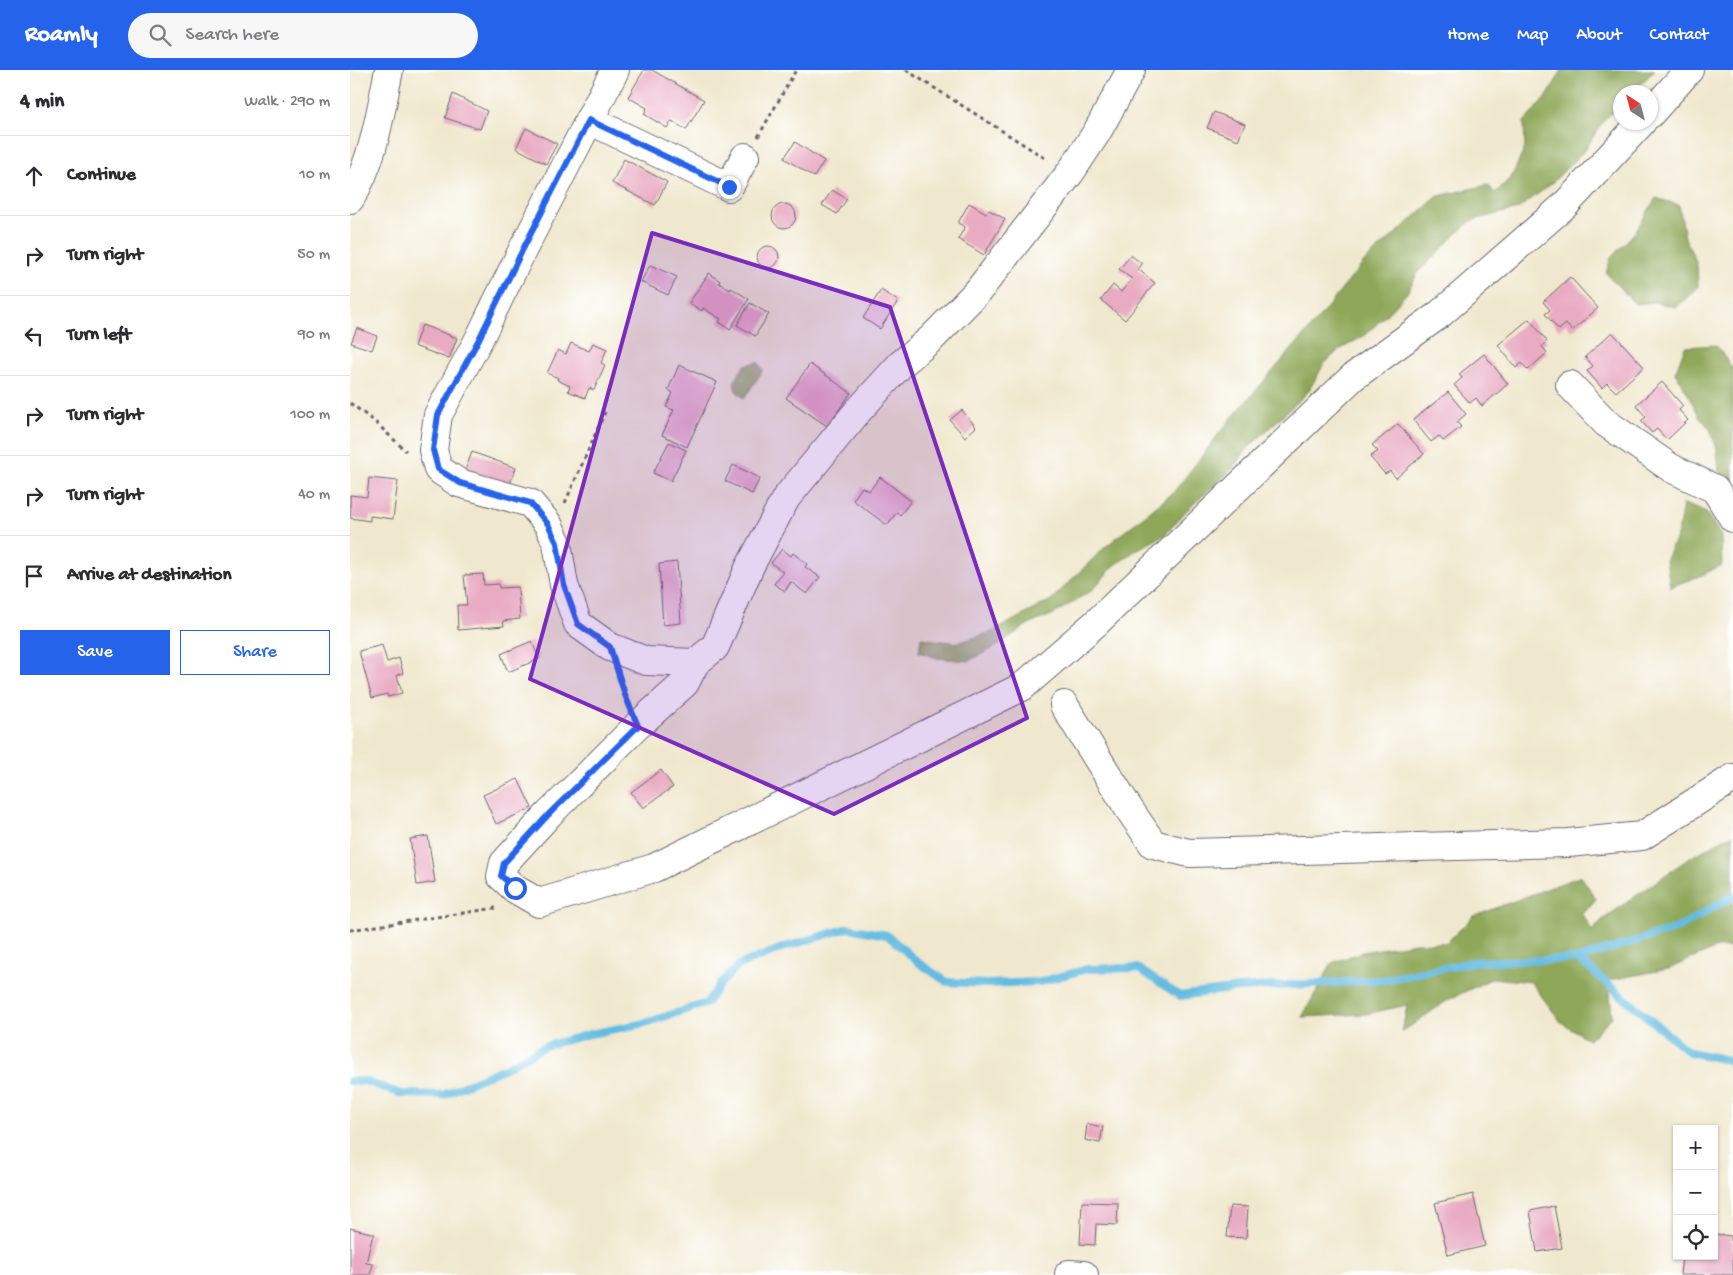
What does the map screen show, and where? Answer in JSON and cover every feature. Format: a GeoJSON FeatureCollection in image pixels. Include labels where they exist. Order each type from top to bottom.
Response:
{"type":"FeatureCollection","features":[{"type":"Feature","properties":{"kind":"street"},"geometry":{"type":"LineString","coordinates":[[350,199],[357,188],[371,152],[389,70]]}},
{"type":"Feature","properties":{"kind":"street"},"geometry":{"type":"LineString","coordinates":[[615,70],[479,339],[438,415],[433,450],[438,469],[460,483],[530,503],[548,524],[557,543],[564,585],[578,624],[610,647],[646,661],[695,663]]}},
{"type":"Feature","properties":{"kind":"street"},"geometry":{"type":"LineString","coordinates":[[1131,70],[1097,132],[1070,173],[978,291],[932,338],[900,365],[858,411],[786,498],[750,566],[714,647],[695,663],[686,683],[638,726],[549,814],[504,863],[501,876],[515,888],[539,903],[654,868],[1022,687],[1096,623],[1353,377],[1440,314],[1565,205],[1635,130]]}},
{"type":"Feature","properties":{"kind":"street"},"geometry":{"type":"LineString","coordinates":[[1658,105],[1689,70]]}},
{"type":"Feature","properties":{"kind":"street"},"geometry":{"type":"LineString","coordinates":[[589,120],[729,187],[745,157]]}},
{"type":"Feature","properties":{"kind":"street"},"geometry":{"type":"LineString","coordinates":[[1570,385],[1606,423],[1671,468],[1715,489],[1733,518]]}},
{"type":"Feature","properties":{"kind":"street"},"geometry":{"type":"LineString","coordinates":[[1064,705],[1153,844],[1190,853],[1568,843],[1642,836],[1733,778]]}},
{"type":"Feature","properties":{"kind":"path"},"geometry":{"type":"LineString","coordinates":[[745,157],[796,70]]}},
{"type":"Feature","properties":{"kind":"path"},"geometry":{"type":"LineString","coordinates":[[906,70],[1070,173]]}},
{"type":"Feature","properties":{"kind":"path"},"geometry":{"type":"LineString","coordinates":[[350,403],[374,421],[422,466],[438,469]]}},
{"type":"Feature","properties":{"kind":"path"},"geometry":{"type":"LineString","coordinates":[[548,524],[559,515],[606,412]]}},
{"type":"Feature","properties":{"kind":"path"},"geometry":{"type":"LineString","coordinates":[[610,647],[625,695],[638,726]]}},
{"type":"Feature","properties":{"kind":"path"},"geometry":{"type":"LineString","coordinates":[[350,930],[539,903]]}},
{"type":"Feature","properties":{"kind":"highlighted area"},"geometry":{"type":"Polygon","coordinates":[[[652,233],[890,307],[1027,718],[834,814],[530,679],[652,233]]]}},
{"type":"Feature","properties":{"kind":"green space"},"geometry":{"type":"Polygon","coordinates":[[[1562,70],[1655,70],[1640,85],[1613,85],[1613,112],[1604,120],[1584,151],[1551,184],[1518,209],[1473,220],[1466,225],[1418,272],[1407,293],[1387,314],[1364,336],[1339,350],[1324,364],[1308,392],[1248,448],[1231,470],[1186,511],[1165,535],[1136,550],[1114,566],[1091,591],[1054,614],[1025,626],[999,645],[968,661],[937,658],[919,652],[921,638],[957,643],[992,632],[1051,600],[1105,547],[1173,493],[1229,421],[1313,325],[1365,261],[1438,196],[1488,185],[1495,193],[1512,176],[1525,148],[1524,122],[1548,95],[1562,70]]]}},
{"type":"Feature","properties":{"kind":"green space"},"geometry":{"type":"Polygon","coordinates":[[[1656,198],[1679,205],[1685,238],[1697,264],[1698,287],[1677,307],[1654,302],[1635,304],[1606,273],[1611,258],[1635,232],[1656,198]]]}},
{"type":"Feature","properties":{"kind":"green space"},"geometry":{"type":"Polygon","coordinates":[[[1716,345],[1733,369],[1733,484],[1719,472],[1717,450],[1710,429],[1699,416],[1675,373],[1685,347],[1716,345]]]}},
{"type":"Feature","properties":{"kind":"green space"},"geometry":{"type":"Polygon","coordinates":[[[758,362],[763,370],[744,398],[736,391],[734,382],[745,365],[758,362]]]}},
{"type":"Feature","properties":{"kind":"green space"},"geometry":{"type":"Polygon","coordinates":[[[1683,504],[1705,511],[1721,536],[1722,565],[1670,587],[1666,559],[1678,533],[1683,504]]]}},
{"type":"Feature","properties":{"kind":"green space"},"geometry":{"type":"Polygon","coordinates":[[[1733,834],[1733,947],[1717,948],[1668,969],[1609,980],[1612,1017],[1589,1040],[1561,1022],[1531,982],[1493,978],[1448,1000],[1402,1032],[1407,1005],[1366,1014],[1302,1017],[1332,963],[1362,952],[1416,943],[1446,943],[1474,916],[1581,876],[1596,899],[1583,914],[1592,931],[1602,920],[1688,859],[1733,834]]]}},
{"type":"Feature","properties":{"kind":"building"},"geometry":{"type":"Polygon","coordinates":[[[644,70],[652,70],[704,100],[686,130],[672,121],[667,128],[644,114],[647,108],[628,97],[644,70]]]}},
{"type":"Feature","properties":{"kind":"building"},"geometry":{"type":"Polygon","coordinates":[[[453,94],[487,111],[480,129],[445,118],[453,94]]]}},
{"type":"Feature","properties":{"kind":"building"},"geometry":{"type":"Polygon","coordinates":[[[1214,112],[1245,124],[1238,140],[1207,128],[1214,112]]]}},
{"type":"Feature","properties":{"kind":"building"},"geometry":{"type":"Polygon","coordinates":[[[526,128],[557,144],[546,164],[516,148],[526,128]]]}},
{"type":"Feature","properties":{"kind":"building"},"geometry":{"type":"Polygon","coordinates":[[[795,142],[824,161],[814,177],[784,158],[795,142]]]}},
{"type":"Feature","properties":{"kind":"building"},"geometry":{"type":"Polygon","coordinates":[[[624,159],[667,182],[655,205],[612,183],[624,159]]]}},
{"type":"Feature","properties":{"kind":"building"},"geometry":{"type":"Polygon","coordinates":[[[832,190],[847,199],[837,214],[822,205],[832,190]]]}},
{"type":"Feature","properties":{"kind":"building"},"geometry":{"type":"Polygon","coordinates":[[[969,203],[986,213],[989,210],[1005,219],[984,255],[958,239],[965,227],[958,223],[969,203]]]}},
{"type":"Feature","properties":{"kind":"building"},"geometry":{"type":"Polygon","coordinates":[[[784,204],[789,205],[795,211],[795,221],[789,227],[784,228],[779,227],[773,221],[772,216],[773,211],[779,205],[784,204]]]}},
{"type":"Feature","properties":{"kind":"building"},"geometry":{"type":"Polygon","coordinates":[[[768,246],[776,249],[779,257],[776,265],[768,268],[760,265],[757,257],[760,249],[768,246]]]}},
{"type":"Feature","properties":{"kind":"building"},"geometry":{"type":"Polygon","coordinates":[[[1131,255],[1142,264],[1138,269],[1155,283],[1125,320],[1101,300],[1113,285],[1121,292],[1132,279],[1119,269],[1131,255]]]}},
{"type":"Feature","properties":{"kind":"building"},"geometry":{"type":"Polygon","coordinates":[[[650,265],[677,277],[668,295],[641,282],[650,265]]]}},
{"type":"Feature","properties":{"kind":"building"},"geometry":{"type":"Polygon","coordinates":[[[709,273],[720,281],[719,283],[749,299],[730,329],[719,322],[721,319],[703,308],[702,311],[689,303],[709,273]]]}},
{"type":"Feature","properties":{"kind":"building"},"geometry":{"type":"Polygon","coordinates":[[[1570,277],[1598,308],[1572,331],[1566,324],[1559,330],[1545,314],[1550,310],[1543,302],[1570,277]]]}},
{"type":"Feature","properties":{"kind":"building"},"geometry":{"type":"Polygon","coordinates":[[[881,290],[898,301],[880,329],[863,318],[881,290]]]}},
{"type":"Feature","properties":{"kind":"building"},"geometry":{"type":"Polygon","coordinates":[[[750,303],[769,314],[755,336],[737,325],[750,303]]]}},
{"type":"Feature","properties":{"kind":"building"},"geometry":{"type":"Polygon","coordinates":[[[1529,319],[1547,341],[1542,346],[1547,353],[1528,370],[1522,363],[1516,368],[1498,345],[1529,319]]]}},
{"type":"Feature","properties":{"kind":"building"},"geometry":{"type":"Polygon","coordinates":[[[422,325],[457,338],[449,359],[414,346],[422,325]]]}},
{"type":"Feature","properties":{"kind":"building"},"geometry":{"type":"Polygon","coordinates":[[[357,328],[377,336],[372,350],[351,343],[357,328]]]}},
{"type":"Feature","properties":{"kind":"building"},"geometry":{"type":"Polygon","coordinates":[[[1612,332],[1644,367],[1616,392],[1607,383],[1602,388],[1587,371],[1593,366],[1585,357],[1612,332]]]}},
{"type":"Feature","properties":{"kind":"building"},"geometry":{"type":"Polygon","coordinates":[[[571,343],[589,351],[593,343],[607,349],[601,363],[605,365],[594,390],[589,388],[585,398],[568,391],[570,386],[547,373],[558,350],[566,354],[571,343]]]}},
{"type":"Feature","properties":{"kind":"building"},"geometry":{"type":"Polygon","coordinates":[[[1484,354],[1508,384],[1482,406],[1476,398],[1470,403],[1454,385],[1462,378],[1459,374],[1484,354]]]}},
{"type":"Feature","properties":{"kind":"building"},"geometry":{"type":"Polygon","coordinates":[[[810,364],[851,393],[827,426],[786,398],[810,364]]]}},
{"type":"Feature","properties":{"kind":"building"},"geometry":{"type":"Polygon","coordinates":[[[679,365],[717,382],[687,447],[662,435],[674,410],[666,407],[673,393],[668,390],[679,365]]]}},
{"type":"Feature","properties":{"kind":"building"},"geometry":{"type":"Polygon","coordinates":[[[1662,382],[1683,406],[1679,410],[1688,420],[1667,440],[1657,429],[1652,433],[1641,421],[1646,417],[1636,405],[1662,382]]]}},
{"type":"Feature","properties":{"kind":"building"},"geometry":{"type":"Polygon","coordinates":[[[1448,392],[1466,414],[1457,422],[1461,427],[1443,441],[1439,436],[1431,442],[1413,420],[1448,392]]]}},
{"type":"Feature","properties":{"kind":"building"},"geometry":{"type":"Polygon","coordinates":[[[962,410],[976,427],[965,437],[950,420],[962,410]]]}},
{"type":"Feature","properties":{"kind":"building"},"geometry":{"type":"Polygon","coordinates":[[[1398,424],[1424,454],[1396,478],[1390,471],[1385,474],[1370,457],[1378,451],[1372,445],[1398,424]]]}},
{"type":"Feature","properties":{"kind":"building"},"geometry":{"type":"Polygon","coordinates":[[[669,442],[686,450],[671,481],[653,473],[669,442]]]}},
{"type":"Feature","properties":{"kind":"building"},"geometry":{"type":"Polygon","coordinates":[[[472,452],[516,468],[508,489],[464,473],[472,452]]]}},
{"type":"Feature","properties":{"kind":"building"},"geometry":{"type":"Polygon","coordinates":[[[733,465],[760,478],[752,494],[725,481],[733,465]]]}},
{"type":"Feature","properties":{"kind":"building"},"geometry":{"type":"Polygon","coordinates":[[[880,477],[911,501],[900,515],[897,512],[887,525],[853,500],[862,487],[869,491],[880,477]]]}},
{"type":"Feature","properties":{"kind":"building"},"geometry":{"type":"Polygon","coordinates":[[[369,478],[398,481],[393,519],[370,516],[370,521],[350,518],[350,495],[367,497],[369,478]]]}},
{"type":"Feature","properties":{"kind":"building"},"geometry":{"type":"Polygon","coordinates":[[[782,549],[791,556],[793,553],[807,564],[805,567],[820,577],[807,594],[791,582],[785,591],[774,584],[783,572],[771,563],[782,549]]]}},
{"type":"Feature","properties":{"kind":"building"},"geometry":{"type":"Polygon","coordinates":[[[677,562],[681,623],[663,625],[659,564],[677,562]]]}},
{"type":"Feature","properties":{"kind":"building"},"geometry":{"type":"Polygon","coordinates":[[[483,574],[484,585],[499,584],[499,588],[518,587],[520,619],[503,621],[504,626],[458,630],[457,605],[467,605],[464,575],[483,574]]]}},
{"type":"Feature","properties":{"kind":"building"},"geometry":{"type":"Polygon","coordinates":[[[532,641],[539,659],[508,672],[501,654],[532,641]]]}},
{"type":"Feature","properties":{"kind":"building"},"geometry":{"type":"Polygon","coordinates":[[[382,645],[387,662],[399,658],[403,673],[397,675],[402,693],[388,697],[387,694],[372,698],[359,651],[382,645]]]}},
{"type":"Feature","properties":{"kind":"building"},"geometry":{"type":"Polygon","coordinates":[[[661,770],[673,787],[643,808],[631,792],[661,770]]]}},
{"type":"Feature","properties":{"kind":"building"},"geometry":{"type":"Polygon","coordinates":[[[518,779],[532,808],[496,824],[483,795],[518,779]]]}},
{"type":"Feature","properties":{"kind":"building"},"geometry":{"type":"Polygon","coordinates":[[[428,836],[435,882],[417,885],[410,839],[428,836]]]}},
{"type":"Feature","properties":{"kind":"building"},"geometry":{"type":"Polygon","coordinates":[[[1087,1124],[1103,1127],[1100,1143],[1085,1140],[1087,1124]]]}},
{"type":"Feature","properties":{"kind":"building"},"geometry":{"type":"Polygon","coordinates":[[[1473,1194],[1485,1246],[1448,1255],[1435,1203],[1473,1194]]]}},
{"type":"Feature","properties":{"kind":"building"},"geometry":{"type":"Polygon","coordinates":[[[1082,1202],[1118,1203],[1117,1225],[1096,1224],[1095,1245],[1080,1244],[1082,1202]]]}},
{"type":"Feature","properties":{"kind":"building"},"geometry":{"type":"Polygon","coordinates":[[[1230,1206],[1248,1207],[1246,1238],[1227,1237],[1230,1206]]]}},
{"type":"Feature","properties":{"kind":"building"},"geometry":{"type":"Polygon","coordinates":[[[1554,1206],[1562,1248],[1537,1252],[1530,1211],[1554,1206]]]}},
{"type":"Feature","properties":{"kind":"building"},"geometry":{"type":"Polygon","coordinates":[[[350,1228],[375,1234],[372,1238],[366,1263],[373,1264],[370,1275],[350,1275],[350,1228]]]}},
{"type":"Feature","properties":{"kind":"building"},"geometry":{"type":"Polygon","coordinates":[[[1718,1234],[1731,1236],[1731,1241],[1733,1241],[1733,1275],[1680,1275],[1682,1260],[1718,1260],[1718,1234]]]}},
{"type":"Feature","properties":{"kind":"waterway"},"geometry":{"type":"LineString","coordinates":[[350,1081],[365,1081],[401,1094],[443,1095],[507,1067],[545,1046],[590,1034],[645,1023],[707,1003],[720,984],[739,965],[782,948],[848,928],[887,935],[919,963],[947,982],[987,984],[1040,982],[1087,969],[1137,968],[1180,996],[1238,988],[1383,980],[1473,962],[1578,959],[1678,928],[1733,896]]}},
{"type":"Feature","properties":{"kind":"waterway"},"geometry":{"type":"LineString","coordinates":[[1578,959],[1689,1052],[1733,1061]]}},
{"type":"Feature","properties":{"kind":"route"},"geometry":{"type":"LineString","coordinates":[[515,888],[501,876],[504,863],[549,814],[638,726],[625,695],[610,647],[578,624],[564,585],[557,543],[548,524],[530,503],[460,483],[438,469],[433,450],[438,415],[479,339],[589,120],[729,187]]}}]}
